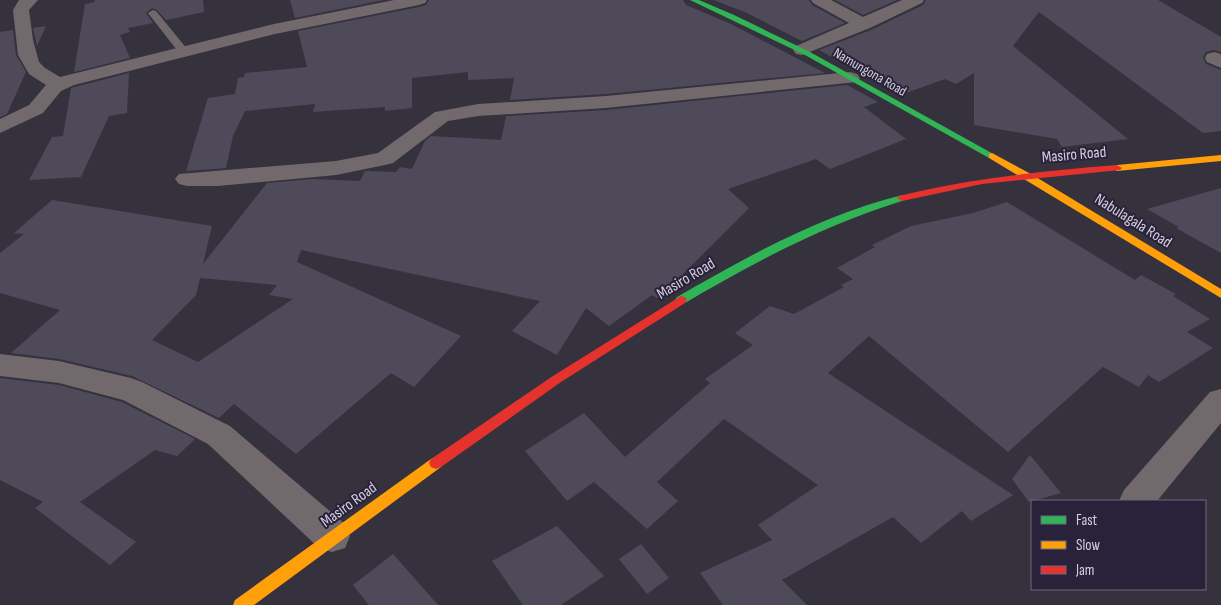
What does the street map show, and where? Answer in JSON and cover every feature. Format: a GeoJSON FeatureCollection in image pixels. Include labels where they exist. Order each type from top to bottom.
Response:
{"type":"FeatureCollection","features":[{"type":"Feature","properties":{"kind":"main road","name":"Namungona Road"},"geometry":{"type":"LineString","coordinates":[[693,0],[738,18],[802,50],[1028,176]]}},
{"type":"Feature","properties":{"kind":"main road","name":"Masiro Road"},"geometry":{"type":"LineString","coordinates":[[241,605],[332,536],[508,411],[614,340],[776,246],[914,194],[958,185],[1028,176],[1221,158]]}},
{"type":"Feature","properties":{"kind":"main road","name":"Nabulagala Road"},"geometry":{"type":"LineString","coordinates":[[1028,176],[1221,294]]}},
{"type":"Feature","properties":{"kind":"street"},"geometry":{"type":"LineString","coordinates":[[0,127],[36,109],[59,84],[291,25],[419,0]]}},
{"type":"Feature","properties":{"kind":"street"},"geometry":{"type":"LineString","coordinates":[[819,0],[864,24]]}},
{"type":"Feature","properties":{"kind":"street"},"geometry":{"type":"LineString","coordinates":[[802,50],[916,0]]}},
{"type":"Feature","properties":{"kind":"street"},"geometry":{"type":"LineString","coordinates":[[25,1],[21,10],[27,53],[31,65],[37,71],[59,84]]}},
{"type":"Feature","properties":{"kind":"street"},"geometry":{"type":"LineString","coordinates":[[187,179],[218,179],[336,168],[385,158],[442,116],[478,110],[606,102],[850,78]]}},
{"type":"Feature","properties":{"kind":"street"},"geometry":{"type":"LineString","coordinates":[[0,365],[59,372],[131,390],[219,435],[332,536]]}},
{"type":"Feature","properties":{"kind":"street"},"geometry":{"type":"LineString","coordinates":[[1137,500],[1221,401]]}},
{"type":"Feature","properties":{"kind":"lane"},"geometry":{"type":"LineString","coordinates":[[153,13],[184,52]]}},
{"type":"Feature","properties":{"kind":"building"},"geometry":{"type":"Polygon","coordinates":[[[94,0],[203,0],[204,12],[166,20],[157,10],[152,8],[146,13],[153,23],[128,28],[130,32],[120,35],[130,58],[74,72],[85,4],[95,2],[94,0]]]}},
{"type":"Feature","properties":{"kind":"building"},"geometry":{"type":"Polygon","coordinates":[[[290,0],[384,0],[295,18],[290,0]]]}},
{"type":"Feature","properties":{"kind":"building"},"geometry":{"type":"Polygon","coordinates":[[[429,0],[683,0],[686,5],[731,24],[825,73],[606,94],[510,100],[514,78],[468,80],[468,72],[412,78],[412,108],[385,111],[385,107],[313,112],[315,104],[245,111],[233,136],[226,168],[186,171],[208,98],[235,94],[238,78],[244,77],[245,73],[307,67],[298,31],[419,7],[426,5],[429,0]]]}},
{"type":"Feature","properties":{"kind":"building"},"geometry":{"type":"Polygon","coordinates":[[[713,0],[809,0],[812,5],[845,23],[802,41],[745,12],[713,0]]]}},
{"type":"Feature","properties":{"kind":"building"},"geometry":{"type":"Polygon","coordinates":[[[835,0],[897,0],[863,15],[835,0]]]}},
{"type":"Feature","properties":{"kind":"building"},"geometry":{"type":"Polygon","coordinates":[[[926,0],[1158,0],[1221,37],[1221,52],[1213,50],[1206,52],[1203,57],[1206,64],[1221,70],[1221,131],[1203,133],[1039,12],[1013,46],[1128,139],[1062,147],[1057,139],[974,125],[974,73],[956,84],[945,79],[900,95],[819,50],[871,30],[923,5],[926,0]]]}},
{"type":"Feature","properties":{"kind":"building"},"geometry":{"type":"Polygon","coordinates":[[[46,26],[37,46],[33,28],[46,26]]]}},
{"type":"Feature","properties":{"kind":"building"},"geometry":{"type":"Polygon","coordinates":[[[13,30],[16,55],[26,72],[7,114],[0,117],[0,32],[13,30]]]}},
{"type":"Feature","properties":{"kind":"building"},"geometry":{"type":"Polygon","coordinates":[[[129,73],[127,113],[109,116],[81,177],[29,180],[52,137],[63,136],[71,88],[129,73]]]}},
{"type":"Feature","properties":{"kind":"building"},"geometry":{"type":"Polygon","coordinates":[[[847,85],[878,102],[864,107],[906,139],[830,169],[816,159],[728,189],[749,208],[683,274],[686,275],[657,298],[652,295],[609,326],[586,308],[557,355],[512,331],[540,301],[301,250],[297,262],[461,336],[414,387],[391,373],[296,454],[234,404],[219,418],[132,376],[59,359],[11,353],[60,310],[0,293],[0,253],[24,234],[14,233],[52,200],[212,226],[203,264],[267,183],[313,179],[360,181],[365,171],[396,172],[400,167],[412,169],[425,141],[431,136],[501,140],[506,116],[606,110],[847,85]],[[200,278],[196,295],[152,340],[198,362],[293,299],[269,295],[277,285],[200,278]]]}},
{"type":"Feature","properties":{"kind":"building"},"geometry":{"type":"Polygon","coordinates":[[[1221,188],[1221,253],[1176,228],[1179,227],[1147,209],[1221,188]]]}},
{"type":"Feature","properties":{"kind":"building"},"geometry":{"type":"Polygon","coordinates":[[[1007,202],[1135,280],[1141,275],[1176,294],[1173,296],[1210,319],[1187,332],[1213,348],[1159,382],[1148,375],[1139,387],[1103,367],[1008,452],[869,336],[828,373],[1013,495],[971,521],[962,511],[921,543],[893,517],[782,580],[807,605],[723,605],[700,573],[772,540],[758,525],[818,485],[724,419],[657,482],[678,501],[647,529],[594,482],[567,501],[525,451],[584,413],[625,457],[710,383],[705,379],[753,345],[735,333],[770,306],[794,314],[844,287],[841,285],[853,279],[837,268],[875,247],[872,245],[911,226],[973,213],[1007,202]]]}},
{"type":"Feature","properties":{"kind":"building"},"geometry":{"type":"Polygon","coordinates":[[[0,378],[59,385],[122,402],[195,439],[177,456],[155,450],[80,502],[136,542],[110,565],[35,508],[43,502],[0,480],[0,378]]]}},
{"type":"Feature","properties":{"kind":"building"},"geometry":{"type":"Polygon","coordinates":[[[1030,455],[1061,493],[1029,502],[1012,479],[1030,455]]]}},
{"type":"Feature","properties":{"kind":"building"},"geometry":{"type":"Polygon","coordinates":[[[557,526],[604,576],[561,605],[523,605],[492,561],[557,526]]]}},
{"type":"Feature","properties":{"kind":"building"},"geometry":{"type":"Polygon","coordinates":[[[641,544],[669,578],[647,594],[619,559],[641,544]]]}},
{"type":"Feature","properties":{"kind":"building"},"geometry":{"type":"Polygon","coordinates":[[[393,554],[438,605],[369,605],[353,585],[393,554]]]}},
{"type":"Feature","properties":{"kind":"traffic: fast"},"geometry":{"type":"LineString","coordinates":[[693,0],[808,54],[992,156]]}},
{"type":"Feature","properties":{"kind":"traffic: fast"},"geometry":{"type":"LineString","coordinates":[[681,300],[734,269],[816,229],[844,217],[902,198]]}},
{"type":"Feature","properties":{"kind":"traffic: slow"},"geometry":{"type":"LineString","coordinates":[[992,156],[1221,294]]}},
{"type":"Feature","properties":{"kind":"traffic: slow"},"geometry":{"type":"LineString","coordinates":[[1117,168],[1221,158]]}},
{"type":"Feature","properties":{"kind":"traffic: slow"},"geometry":{"type":"LineString","coordinates":[[241,605],[436,463]]}},
{"type":"Feature","properties":{"kind":"traffic: jam"},"geometry":{"type":"LineString","coordinates":[[902,198],[982,181],[1117,168]]}},
{"type":"Feature","properties":{"kind":"traffic: jam"},"geometry":{"type":"LineString","coordinates":[[436,463],[557,379],[681,300]]}}]}
